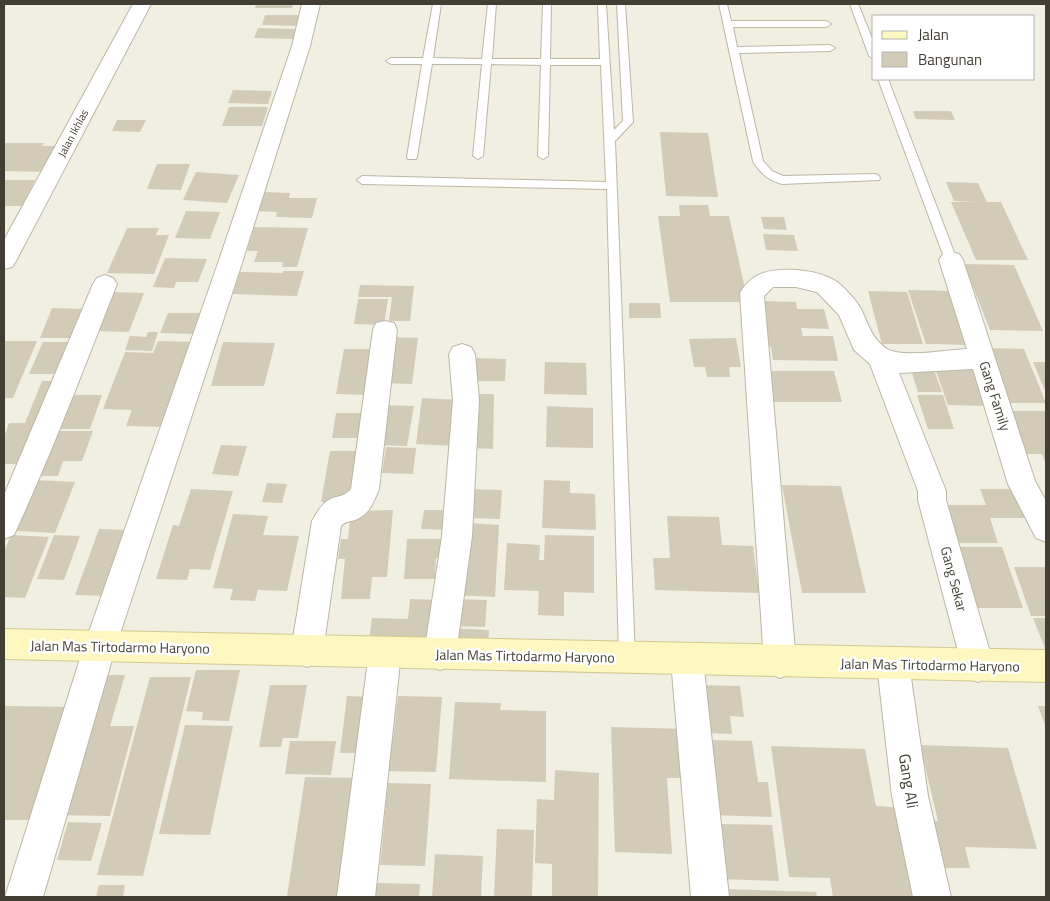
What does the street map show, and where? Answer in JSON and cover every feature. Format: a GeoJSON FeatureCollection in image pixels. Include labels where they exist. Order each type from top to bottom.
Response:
{"type":"FeatureCollection","features":[{"type":"Feature","properties":{"kind":"street","name":"Jalan Ikhlas"},"geometry":{"type":"LineString","coordinates":[[4,261],[142,4]]}},
{"type":"Feature","properties":{"kind":"street"},"geometry":{"type":"LineString","coordinates":[[24,897],[100,646],[229,266],[301,46],[311,4]]}},
{"type":"Feature","properties":{"kind":"street","name":"Gang Family"},"geometry":{"type":"LineString","coordinates":[[951,260],[1022,484],[1046,529]]}},
{"type":"Feature","properties":{"kind":"street"},"geometry":{"type":"LineString","coordinates":[[780,662],[752,293],[767,278],[796,278],[825,285],[849,310],[862,343],[881,358],[901,363],[982,358]]}},
{"type":"Feature","properties":{"kind":"street"},"geometry":{"type":"LineString","coordinates":[[4,526],[30,471],[105,284]]}},
{"type":"Feature","properties":{"kind":"street"},"geometry":{"type":"LineString","coordinates":[[307,651],[327,521],[337,510],[352,508],[362,497],[364,489],[385,330]]}},
{"type":"Feature","properties":{"kind":"street"},"geometry":{"type":"LineString","coordinates":[[440,654],[457,536],[466,400],[462,354]]}},
{"type":"Feature","properties":{"kind":"street","name":"Gang Sekar"},"geometry":{"type":"LineString","coordinates":[[881,358],[932,491],[932,500],[978,666]]}},
{"type":"Feature","properties":{"kind":"street","name":"Jalan Mas Tirtodarmo Haryono"},"geometry":{"type":"LineString","coordinates":[[4,644],[780,662],[1046,666]]}},
{"type":"Feature","properties":{"kind":"street"},"geometry":{"type":"LineString","coordinates":[[356,897],[385,653]]}},
{"type":"Feature","properties":{"kind":"street"},"geometry":{"type":"LineString","coordinates":[[688,660],[710,897]]}},
{"type":"Feature","properties":{"kind":"street","name":"Gang Ali"},"geometry":{"type":"LineString","coordinates":[[893,664],[910,796],[932,897]]}},
{"type":"Feature","properties":{"kind":"lane"},"geometry":{"type":"LineString","coordinates":[[412,158],[436,4]]}},
{"type":"Feature","properties":{"kind":"lane"},"geometry":{"type":"LineString","coordinates":[[478,156],[492,4]]}},
{"type":"Feature","properties":{"kind":"lane"},"geometry":{"type":"LineString","coordinates":[[543,156],[547,4]]}},
{"type":"Feature","properties":{"kind":"lane"},"geometry":{"type":"LineString","coordinates":[[602,4],[612,186],[627,658]]}},
{"type":"Feature","properties":{"kind":"lane"},"geometry":{"type":"LineString","coordinates":[[609,141],[628,122],[621,4]]}},
{"type":"Feature","properties":{"kind":"lane"},"geometry":{"type":"LineString","coordinates":[[724,4],[758,161],[764,171],[770,177],[782,180],[875,178]]}},
{"type":"Feature","properties":{"kind":"lane"},"geometry":{"type":"LineString","coordinates":[[854,4],[872,51]]}},
{"type":"Feature","properties":{"kind":"lane"},"geometry":{"type":"LineString","coordinates":[[728,24],[826,24]]}},
{"type":"Feature","properties":{"kind":"lane"},"geometry":{"type":"LineString","coordinates":[[734,50],[830,48]]}},
{"type":"Feature","properties":{"kind":"lane"},"geometry":{"type":"LineString","coordinates":[[391,61],[606,62]]}},
{"type":"Feature","properties":{"kind":"lane"},"geometry":{"type":"LineString","coordinates":[[882,80],[951,260]]}},
{"type":"Feature","properties":{"kind":"lane"},"geometry":{"type":"LineString","coordinates":[[362,180],[612,186]]}},
{"type":"Feature","properties":{"kind":"building"},"geometry":{"type":"Polygon","coordinates":[[[256,4],[293,4],[292,8],[255,8],[256,4]]]}},
{"type":"Feature","properties":{"kind":"building"},"geometry":{"type":"Polygon","coordinates":[[[265,15],[303,15],[300,26],[262,25],[265,15]]]}},
{"type":"Feature","properties":{"kind":"building"},"geometry":{"type":"Polygon","coordinates":[[[258,28],[296,29],[293,39],[254,38],[258,28]]]}},
{"type":"Feature","properties":{"kind":"building"},"geometry":{"type":"Polygon","coordinates":[[[233,90],[272,91],[268,104],[228,103],[233,90]]]}},
{"type":"Feature","properties":{"kind":"building"},"geometry":{"type":"Polygon","coordinates":[[[229,107],[268,107],[262,126],[222,126],[229,107]]]}},
{"type":"Feature","properties":{"kind":"building"},"geometry":{"type":"Polygon","coordinates":[[[913,111],[951,111],[955,120],[916,119],[913,111]]]}},
{"type":"Feature","properties":{"kind":"building"},"geometry":{"type":"Polygon","coordinates":[[[117,120],[146,120],[140,132],[112,131],[117,120]]]}},
{"type":"Feature","properties":{"kind":"building"},"geometry":{"type":"Polygon","coordinates":[[[660,132],[708,133],[718,197],[666,196],[660,132]]]}},
{"type":"Feature","properties":{"kind":"building"},"geometry":{"type":"Polygon","coordinates":[[[4,143],[44,143],[42,146],[58,146],[46,172],[4,171],[4,143]]]}},
{"type":"Feature","properties":{"kind":"building"},"geometry":{"type":"Polygon","coordinates":[[[157,164],[190,164],[181,190],[147,189],[157,164]]]}},
{"type":"Feature","properties":{"kind":"building"},"geometry":{"type":"Polygon","coordinates":[[[196,172],[239,175],[227,203],[183,200],[196,172]]]}},
{"type":"Feature","properties":{"kind":"building"},"geometry":{"type":"Polygon","coordinates":[[[4,180],[35,180],[22,206],[4,206],[4,180]]]}},
{"type":"Feature","properties":{"kind":"building"},"geometry":{"type":"Polygon","coordinates":[[[946,182],[978,183],[987,202],[1001,202],[1028,260],[976,260],[951,202],[977,202],[954,201],[946,182]]]}},
{"type":"Feature","properties":{"kind":"building"},"geometry":{"type":"Polygon","coordinates":[[[262,192],[290,193],[289,198],[317,198],[312,218],[276,217],[277,212],[256,211],[262,192]]]}},
{"type":"Feature","properties":{"kind":"building"},"geometry":{"type":"Polygon","coordinates":[[[679,205],[708,205],[710,216],[729,216],[748,302],[670,302],[658,216],[680,216],[679,205]]]}},
{"type":"Feature","properties":{"kind":"building"},"geometry":{"type":"Polygon","coordinates":[[[186,211],[220,212],[210,239],[175,238],[186,211]]]}},
{"type":"Feature","properties":{"kind":"building"},"geometry":{"type":"Polygon","coordinates":[[[761,217],[784,217],[787,230],[764,229],[761,217]]]}},
{"type":"Feature","properties":{"kind":"building"},"geometry":{"type":"Polygon","coordinates":[[[254,227],[308,228],[297,267],[282,267],[283,262],[254,262],[258,251],[247,251],[254,227]]]}},
{"type":"Feature","properties":{"kind":"building"},"geometry":{"type":"Polygon","coordinates":[[[127,228],[159,228],[156,235],[169,235],[154,274],[107,273],[127,228]]]}},
{"type":"Feature","properties":{"kind":"building"},"geometry":{"type":"Polygon","coordinates":[[[763,234],[794,235],[798,251],[766,250],[763,234]]]}},
{"type":"Feature","properties":{"kind":"building"},"geometry":{"type":"Polygon","coordinates":[[[165,258],[207,259],[198,282],[176,282],[174,288],[153,287],[165,258]]]}},
{"type":"Feature","properties":{"kind":"building"},"geometry":{"type":"Polygon","coordinates":[[[964,264],[1014,265],[1043,331],[990,330],[964,264]]]}},
{"type":"Feature","properties":{"kind":"building"},"geometry":{"type":"Polygon","coordinates":[[[283,271],[304,271],[297,296],[233,294],[240,272],[283,273],[283,271]]]}},
{"type":"Feature","properties":{"kind":"building"},"geometry":{"type":"Polygon","coordinates":[[[360,285],[414,286],[410,321],[389,321],[392,297],[358,297],[360,285]]]}},
{"type":"Feature","properties":{"kind":"building"},"geometry":{"type":"Polygon","coordinates":[[[908,290],[953,291],[972,345],[926,344],[908,290]]]}},
{"type":"Feature","properties":{"kind":"building"},"geometry":{"type":"Polygon","coordinates":[[[868,291],[907,292],[923,344],[882,344],[868,291]]]}},
{"type":"Feature","properties":{"kind":"building"},"geometry":{"type":"Polygon","coordinates":[[[110,292],[144,293],[129,332],[94,331],[110,292]]]}},
{"type":"Feature","properties":{"kind":"building"},"geometry":{"type":"Polygon","coordinates":[[[358,299],[388,299],[384,325],[354,324],[358,299]]]}},
{"type":"Feature","properties":{"kind":"building"},"geometry":{"type":"Polygon","coordinates":[[[763,301],[796,302],[797,309],[824,309],[829,329],[801,328],[803,336],[833,336],[838,361],[773,360],[771,347],[762,347],[758,324],[767,324],[763,301]]]}},
{"type":"Feature","properties":{"kind":"building"},"geometry":{"type":"Polygon","coordinates":[[[629,303],[660,303],[661,318],[629,318],[629,303]]]}},
{"type":"Feature","properties":{"kind":"building"},"geometry":{"type":"Polygon","coordinates":[[[52,308],[88,309],[76,338],[40,338],[52,308]]]}},
{"type":"Feature","properties":{"kind":"building"},"geometry":{"type":"Polygon","coordinates":[[[168,313],[202,313],[195,334],[160,333],[168,313]]]}},
{"type":"Feature","properties":{"kind":"building"},"geometry":{"type":"Polygon","coordinates":[[[148,332],[158,332],[152,351],[125,350],[130,336],[146,337],[148,332]]]}},
{"type":"Feature","properties":{"kind":"building"},"geometry":{"type":"Polygon","coordinates":[[[389,337],[418,338],[412,384],[382,383],[389,337]]]}},
{"type":"Feature","properties":{"kind":"building"},"geometry":{"type":"Polygon","coordinates":[[[736,338],[741,367],[729,367],[730,377],[707,377],[705,367],[694,367],[689,339],[736,338]]]}},
{"type":"Feature","properties":{"kind":"building"},"geometry":{"type":"Polygon","coordinates":[[[4,341],[37,341],[13,398],[4,398],[4,341]]]}},
{"type":"Feature","properties":{"kind":"building"},"geometry":{"type":"Polygon","coordinates":[[[158,341],[195,342],[166,427],[126,426],[132,410],[103,409],[125,352],[153,353],[158,341]]]}},
{"type":"Feature","properties":{"kind":"building"},"geometry":{"type":"Polygon","coordinates":[[[43,342],[77,342],[65,374],[29,374],[43,342]]]}},
{"type":"Feature","properties":{"kind":"building"},"geometry":{"type":"Polygon","coordinates":[[[223,342],[275,343],[264,386],[211,386],[223,342]]]}},
{"type":"Feature","properties":{"kind":"building"},"geometry":{"type":"Polygon","coordinates":[[[984,348],[1024,349],[1046,403],[1005,403],[984,348]]]}},
{"type":"Feature","properties":{"kind":"building"},"geometry":{"type":"Polygon","coordinates":[[[344,349],[377,349],[371,395],[336,394],[344,349]]]}},
{"type":"Feature","properties":{"kind":"building"},"geometry":{"type":"Polygon","coordinates":[[[472,358],[506,359],[505,381],[470,381],[472,358]]]}},
{"type":"Feature","properties":{"kind":"building"},"geometry":{"type":"Polygon","coordinates":[[[545,362],[586,363],[587,395],[544,394],[545,362]]]}},
{"type":"Feature","properties":{"kind":"building"},"geometry":{"type":"Polygon","coordinates":[[[1033,362],[1046,362],[1046,393],[1033,362]]]}},
{"type":"Feature","properties":{"kind":"building"},"geometry":{"type":"Polygon","coordinates":[[[935,368],[974,369],[987,406],[948,405],[935,368]]]}},
{"type":"Feature","properties":{"kind":"building"},"geometry":{"type":"Polygon","coordinates":[[[911,370],[934,370],[942,392],[918,392],[911,370]]]}},
{"type":"Feature","properties":{"kind":"building"},"geometry":{"type":"Polygon","coordinates":[[[766,371],[834,371],[842,402],[772,402],[766,371]]]}},
{"type":"Feature","properties":{"kind":"building"},"geometry":{"type":"Polygon","coordinates":[[[42,381],[62,381],[29,464],[4,464],[4,437],[9,423],[25,423],[42,381]]]}},
{"type":"Feature","properties":{"kind":"building"},"geometry":{"type":"Polygon","coordinates":[[[475,394],[494,394],[493,449],[469,448],[475,394]]]}},
{"type":"Feature","properties":{"kind":"building"},"geometry":{"type":"Polygon","coordinates":[[[65,395],[102,395],[90,429],[51,429],[65,395]]]}},
{"type":"Feature","properties":{"kind":"building"},"geometry":{"type":"Polygon","coordinates":[[[917,395],[943,395],[954,429],[928,429],[917,395]]]}},
{"type":"Feature","properties":{"kind":"building"},"geometry":{"type":"Polygon","coordinates":[[[422,398],[461,400],[456,446],[416,444],[422,398]]]}},
{"type":"Feature","properties":{"kind":"building"},"geometry":{"type":"Polygon","coordinates":[[[381,405],[414,406],[407,446],[374,445],[381,405]]]}},
{"type":"Feature","properties":{"kind":"building"},"geometry":{"type":"Polygon","coordinates":[[[547,406],[593,408],[593,448],[546,447],[547,406]]]}},
{"type":"Feature","properties":{"kind":"building"},"geometry":{"type":"Polygon","coordinates":[[[1007,411],[1046,411],[1046,465],[1042,454],[1024,454],[1007,411]]]}},
{"type":"Feature","properties":{"kind":"building"},"geometry":{"type":"Polygon","coordinates":[[[336,413],[370,413],[367,438],[332,438],[336,413]]]}},
{"type":"Feature","properties":{"kind":"building"},"geometry":{"type":"Polygon","coordinates":[[[51,431],[93,431],[82,461],[63,461],[58,476],[33,476],[51,431]]]}},
{"type":"Feature","properties":{"kind":"building"},"geometry":{"type":"Polygon","coordinates":[[[221,445],[247,446],[238,476],[212,474],[221,445]]]}},
{"type":"Feature","properties":{"kind":"building"},"geometry":{"type":"Polygon","coordinates":[[[386,447],[416,448],[413,474],[382,473],[386,447]]]}},
{"type":"Feature","properties":{"kind":"building"},"geometry":{"type":"Polygon","coordinates":[[[330,451],[362,451],[355,502],[321,502],[330,451]]]}},
{"type":"Feature","properties":{"kind":"building"},"geometry":{"type":"Polygon","coordinates":[[[32,480],[75,482],[55,533],[17,531],[26,509],[19,509],[32,480]]]}},
{"type":"Feature","properties":{"kind":"building"},"geometry":{"type":"Polygon","coordinates":[[[544,480],[570,481],[570,493],[595,494],[596,530],[542,528],[544,480]]]}},
{"type":"Feature","properties":{"kind":"building"},"geometry":{"type":"Polygon","coordinates":[[[267,483],[287,484],[282,503],[262,502],[267,483]]]}},
{"type":"Feature","properties":{"kind":"building"},"geometry":{"type":"Polygon","coordinates":[[[782,485],[841,486],[866,593],[802,593],[782,485]]]}},
{"type":"Feature","properties":{"kind":"building"},"geometry":{"type":"Polygon","coordinates":[[[191,489],[233,491],[210,570],[190,569],[187,580],[156,579],[173,525],[179,526],[191,489]]]}},
{"type":"Feature","properties":{"kind":"building"},"geometry":{"type":"Polygon","coordinates":[[[470,489],[502,490],[500,519],[468,518],[470,489]]]}},
{"type":"Feature","properties":{"kind":"building"},"geometry":{"type":"Polygon","coordinates":[[[980,489],[1018,489],[1028,518],[990,518],[998,543],[950,543],[939,505],[986,505],[980,489]]]}},
{"type":"Feature","properties":{"kind":"building"},"geometry":{"type":"Polygon","coordinates":[[[393,510],[387,577],[372,577],[370,599],[341,599],[345,559],[338,559],[341,539],[348,539],[351,511],[393,510]]]}},
{"type":"Feature","properties":{"kind":"building"},"geometry":{"type":"Polygon","coordinates":[[[424,510],[452,510],[450,530],[421,529],[424,510]]]}},
{"type":"Feature","properties":{"kind":"building"},"geometry":{"type":"Polygon","coordinates":[[[233,514],[268,516],[263,535],[299,536],[287,591],[258,590],[255,601],[230,600],[233,589],[213,588],[233,514]]]}},
{"type":"Feature","properties":{"kind":"building"},"geometry":{"type":"Polygon","coordinates":[[[667,516],[719,517],[722,545],[753,546],[759,593],[655,590],[653,558],[670,558],[667,516]]]}},
{"type":"Feature","properties":{"kind":"building"},"geometry":{"type":"Polygon","coordinates":[[[469,523],[499,525],[495,597],[454,595],[469,523]]]}},
{"type":"Feature","properties":{"kind":"building"},"geometry":{"type":"Polygon","coordinates":[[[99,529],[133,530],[111,596],[75,595],[99,529]]]}},
{"type":"Feature","properties":{"kind":"building"},"geometry":{"type":"Polygon","coordinates":[[[11,535],[49,537],[25,598],[4,597],[4,552],[11,535]]]}},
{"type":"Feature","properties":{"kind":"building"},"geometry":{"type":"Polygon","coordinates":[[[54,535],[80,536],[64,580],[37,579],[54,535]]]}},
{"type":"Feature","properties":{"kind":"building"},"geometry":{"type":"Polygon","coordinates":[[[545,535],[594,536],[594,593],[564,592],[564,616],[538,615],[539,591],[504,590],[507,543],[540,545],[539,560],[544,560],[545,535]]]}},
{"type":"Feature","properties":{"kind":"building"},"geometry":{"type":"Polygon","coordinates":[[[407,539],[447,539],[446,558],[436,558],[435,579],[404,579],[407,539]]]}},
{"type":"Feature","properties":{"kind":"building"},"geometry":{"type":"Polygon","coordinates":[[[956,547],[1002,547],[1023,608],[976,608],[956,547]]]}},
{"type":"Feature","properties":{"kind":"building"},"geometry":{"type":"Polygon","coordinates":[[[1014,567],[1046,567],[1046,616],[1031,616],[1014,567]]]}},
{"type":"Feature","properties":{"kind":"building"},"geometry":{"type":"Polygon","coordinates":[[[410,599],[440,600],[437,640],[369,640],[372,618],[408,619],[410,599]]]}},
{"type":"Feature","properties":{"kind":"building"},"geometry":{"type":"Polygon","coordinates":[[[452,599],[487,600],[485,627],[450,626],[452,599]]]}},
{"type":"Feature","properties":{"kind":"building"},"geometry":{"type":"Polygon","coordinates":[[[1033,618],[1046,618],[1046,651],[1033,618]]]}},
{"type":"Feature","properties":{"kind":"building"},"geometry":{"type":"Polygon","coordinates":[[[450,628],[489,630],[488,648],[448,647],[450,628]]]}},
{"type":"Feature","properties":{"kind":"building"},"geometry":{"type":"Polygon","coordinates":[[[196,670],[240,670],[229,721],[202,720],[203,712],[186,711],[196,670]]]}},
{"type":"Feature","properties":{"kind":"building"},"geometry":{"type":"Polygon","coordinates":[[[100,675],[125,675],[110,726],[134,726],[110,816],[57,815],[100,675]]]}},
{"type":"Feature","properties":{"kind":"building"},"geometry":{"type":"Polygon","coordinates":[[[150,677],[191,677],[143,876],[97,875],[150,677]]]}},
{"type":"Feature","properties":{"kind":"building"},"geometry":{"type":"Polygon","coordinates":[[[270,685],[307,685],[298,738],[283,738],[281,747],[259,747],[270,685]]]}},
{"type":"Feature","properties":{"kind":"building"},"geometry":{"type":"Polygon","coordinates":[[[697,685],[740,686],[744,717],[730,716],[732,734],[701,733],[697,685]]]}},
{"type":"Feature","properties":{"kind":"building"},"geometry":{"type":"Polygon","coordinates":[[[347,696],[369,697],[362,753],[340,753],[347,696]]]}},
{"type":"Feature","properties":{"kind":"building"},"geometry":{"type":"Polygon","coordinates":[[[398,696],[442,697],[436,772],[376,771],[379,740],[393,740],[398,696]]]}},
{"type":"Feature","properties":{"kind":"building"},"geometry":{"type":"Polygon","coordinates":[[[455,702],[501,703],[500,710],[546,711],[546,782],[449,779],[455,702]]]}},
{"type":"Feature","properties":{"kind":"building"},"geometry":{"type":"Polygon","coordinates":[[[4,706],[78,707],[43,820],[4,820],[4,706]]]}},
{"type":"Feature","properties":{"kind":"building"},"geometry":{"type":"Polygon","coordinates":[[[1038,706],[1046,706],[1046,728],[1038,706]]]}},
{"type":"Feature","properties":{"kind":"building"},"geometry":{"type":"Polygon","coordinates":[[[185,725],[233,726],[210,835],[159,834],[185,725]]]}},
{"type":"Feature","properties":{"kind":"building"},"geometry":{"type":"Polygon","coordinates":[[[611,727],[688,729],[692,778],[667,778],[672,854],[615,852],[611,727]]]}},
{"type":"Feature","properties":{"kind":"building"},"geometry":{"type":"Polygon","coordinates":[[[707,740],[752,741],[758,782],[768,782],[772,817],[714,815],[707,740]]]}},
{"type":"Feature","properties":{"kind":"building"},"geometry":{"type":"Polygon","coordinates":[[[290,741],[336,741],[331,775],[285,774],[290,741]]]}},
{"type":"Feature","properties":{"kind":"building"},"geometry":{"type":"Polygon","coordinates":[[[920,745],[1008,748],[1037,849],[965,847],[970,868],[932,868],[921,820],[938,821],[920,745]]]}},
{"type":"Feature","properties":{"kind":"building"},"geometry":{"type":"Polygon","coordinates":[[[771,746],[865,749],[876,806],[908,808],[927,897],[833,897],[830,878],[789,877],[771,746]]]}},
{"type":"Feature","properties":{"kind":"building"},"geometry":{"type":"Polygon","coordinates":[[[555,770],[599,773],[598,897],[552,897],[552,864],[535,863],[537,799],[554,800],[555,770]]]}},
{"type":"Feature","properties":{"kind":"building"},"geometry":{"type":"Polygon","coordinates":[[[305,777],[365,778],[351,897],[287,897],[305,777]]]}},
{"type":"Feature","properties":{"kind":"building"},"geometry":{"type":"Polygon","coordinates":[[[388,783],[431,784],[425,866],[380,865],[388,783]]]}},
{"type":"Feature","properties":{"kind":"building"},"geometry":{"type":"Polygon","coordinates":[[[68,822],[102,823],[91,861],[57,860],[68,822]]]}},
{"type":"Feature","properties":{"kind":"building"},"geometry":{"type":"Polygon","coordinates":[[[716,824],[772,825],[779,881],[721,879],[716,824]]]}},
{"type":"Feature","properties":{"kind":"building"},"geometry":{"type":"Polygon","coordinates":[[[497,829],[534,830],[532,897],[494,897],[497,829]]]}},
{"type":"Feature","properties":{"kind":"building"},"geometry":{"type":"Polygon","coordinates":[[[435,854],[483,856],[481,897],[432,897],[435,854]]]}},
{"type":"Feature","properties":{"kind":"building"},"geometry":{"type":"Polygon","coordinates":[[[375,883],[420,884],[419,897],[374,897],[375,883]]]}},
{"type":"Feature","properties":{"kind":"building"},"geometry":{"type":"Polygon","coordinates":[[[99,885],[125,885],[123,897],[96,897],[99,885]]]}},
{"type":"Feature","properties":{"kind":"building"},"geometry":{"type":"Polygon","coordinates":[[[726,889],[816,892],[817,897],[727,897],[726,889]]]}}]}
